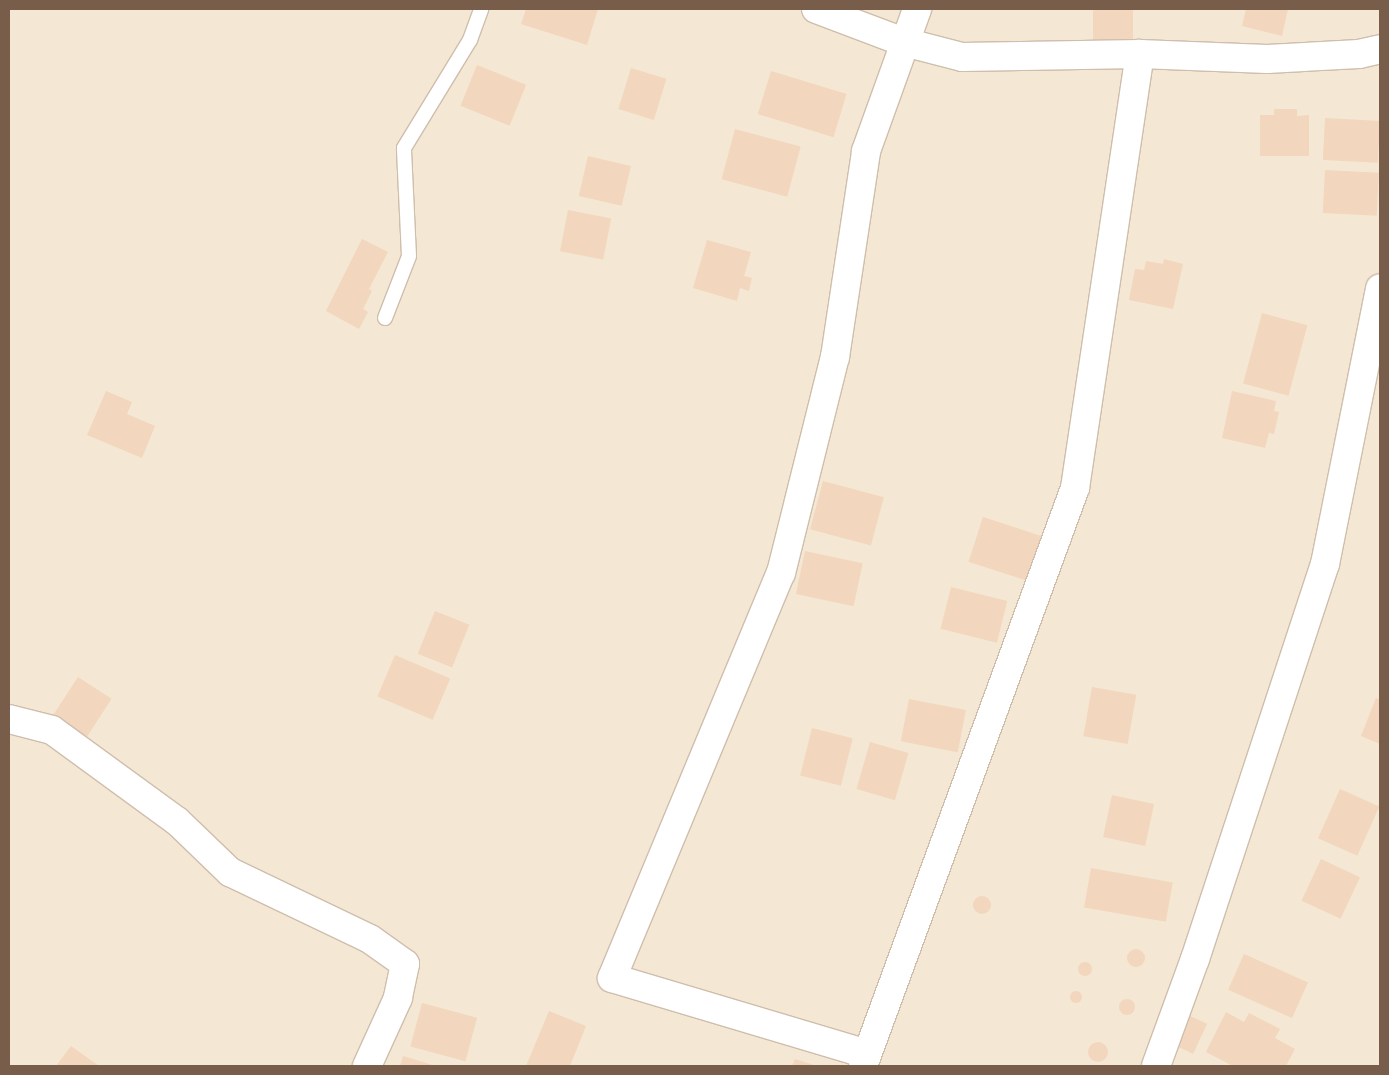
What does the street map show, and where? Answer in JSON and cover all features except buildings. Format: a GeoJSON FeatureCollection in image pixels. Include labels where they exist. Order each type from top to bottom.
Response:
{"type":"FeatureCollection","features":[{"type":"Feature","properties":{"kind":"street"},"geometry":{"type":"LineString","coordinates":[[816,9],[904,42],[962,57],[1140,54],[1267,58],[1358,54],[1380,49]]}},
{"type":"Feature","properties":{"kind":"street"},"geometry":{"type":"LineString","coordinates":[[917,9],[866,151],[835,357],[781,573],[612,978],[865,1060],[1075,488],[1140,54]]}},
{"type":"Feature","properties":{"kind":"street"},"geometry":{"type":"LineString","coordinates":[[1156,1066],[1196,959],[1325,564],[1380,288]]}},
{"type":"Feature","properties":{"kind":"street"},"geometry":{"type":"LineString","coordinates":[[9,720],[52,730],[177,821],[230,872],[370,939],[405,964],[398,998],[367,1066]]}},
{"type":"Feature","properties":{"kind":"lane"},"geometry":{"type":"LineString","coordinates":[[385,318],[409,256],[404,148],[470,40],[481,9]]}},
{"type":"Feature","properties":{"kind":"shaded area"},"geometry":{"type":"Polygon","coordinates":[[[9,9],[1380,9],[1380,1066],[9,1066],[9,9]]]}}]}
